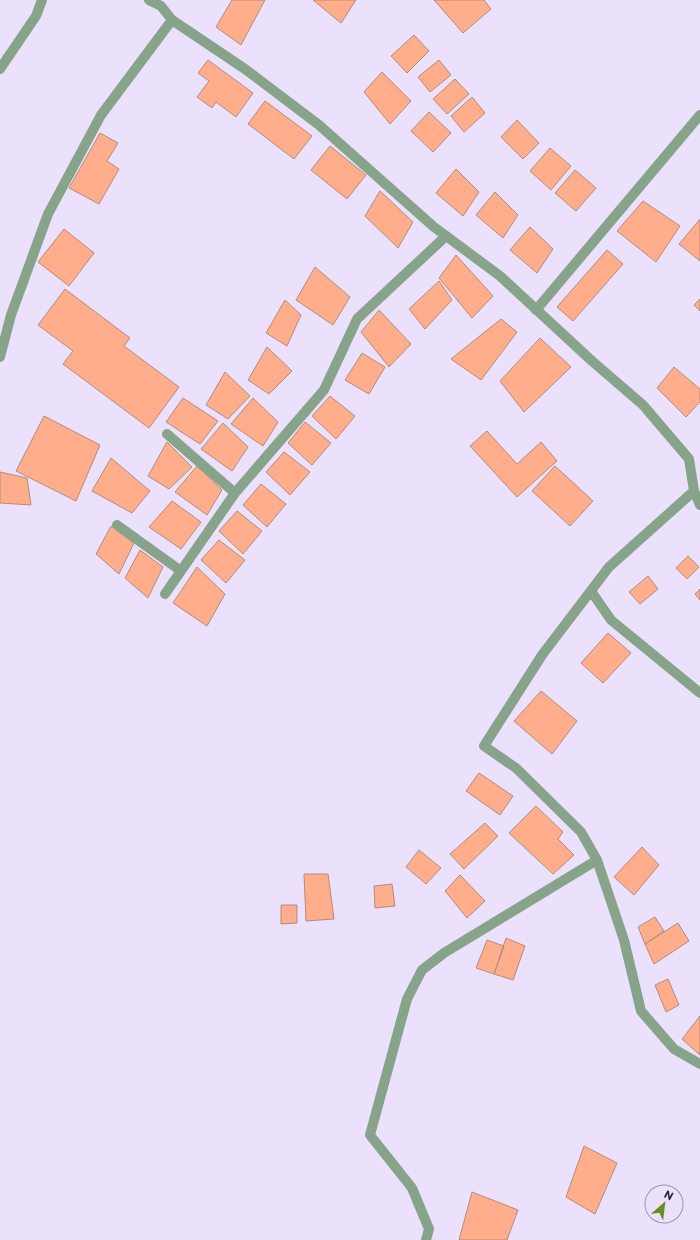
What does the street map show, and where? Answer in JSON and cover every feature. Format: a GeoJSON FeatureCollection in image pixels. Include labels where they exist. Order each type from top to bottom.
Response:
{"type":"FeatureCollection","features":[{"type":"Feature","properties":{"kind":"street"},"geometry":{"type":"LineString","coordinates":[[0,69],[36,16],[42,0]]}},
{"type":"Feature","properties":{"kind":"street"},"geometry":{"type":"LineString","coordinates":[[149,0],[163,3],[172,20],[245,69],[319,125],[446,236],[500,276],[592,361],[643,405],[689,459],[694,491],[700,505]]}},
{"type":"Feature","properties":{"kind":"street"},"geometry":{"type":"LineString","coordinates":[[0,357],[11,314],[48,214],[101,115],[172,20]]}},
{"type":"Feature","properties":{"kind":"street"},"geometry":{"type":"LineString","coordinates":[[536,310],[700,114]]}},
{"type":"Feature","properties":{"kind":"street"},"geometry":{"type":"LineString","coordinates":[[165,594],[236,492],[324,390],[357,319],[446,236]]}},
{"type":"Feature","properties":{"kind":"street"},"geometry":{"type":"LineString","coordinates":[[167,434],[236,492]]}},
{"type":"Feature","properties":{"kind":"street"},"geometry":{"type":"LineString","coordinates":[[694,491],[609,567],[542,655],[484,746],[516,768],[581,832],[597,860],[624,940],[641,1011],[674,1049],[700,1064]]}},
{"type":"Feature","properties":{"kind":"street"},"geometry":{"type":"LineString","coordinates":[[116,525],[181,571]]}},
{"type":"Feature","properties":{"kind":"street"},"geometry":{"type":"LineString","coordinates":[[591,590],[611,620],[700,693]]}},
{"type":"Feature","properties":{"kind":"street"},"geometry":{"type":"LineString","coordinates":[[426,1240],[429,1229],[412,1188],[370,1135],[407,999],[422,970],[427,966],[471,936],[597,860]]}},
{"type":"Feature","properties":{"kind":"building"},"geometry":{"type":"Polygon","coordinates":[[[232,0],[265,0],[241,45],[216,27],[232,0]]]}},
{"type":"Feature","properties":{"kind":"building"},"geometry":{"type":"Polygon","coordinates":[[[313,0],[356,0],[341,23],[313,0]]]}},
{"type":"Feature","properties":{"kind":"building"},"geometry":{"type":"Polygon","coordinates":[[[434,0],[484,0],[491,9],[463,33],[434,0]]]}},
{"type":"Feature","properties":{"kind":"building"},"geometry":{"type":"Polygon","coordinates":[[[414,35],[429,51],[407,73],[391,56],[414,35]]]}},
{"type":"Feature","properties":{"kind":"building"},"geometry":{"type":"Polygon","coordinates":[[[208,60],[253,93],[236,117],[216,102],[212,108],[197,97],[209,81],[198,73],[208,60]]]}},
{"type":"Feature","properties":{"kind":"building"},"geometry":{"type":"Polygon","coordinates":[[[439,60],[451,75],[430,92],[418,77],[439,60]]]}},
{"type":"Feature","properties":{"kind":"building"},"geometry":{"type":"Polygon","coordinates":[[[382,72],[411,101],[390,124],[364,92],[382,72]]]}},
{"type":"Feature","properties":{"kind":"building"},"geometry":{"type":"Polygon","coordinates":[[[455,79],[469,94],[447,114],[433,99],[455,79]]]}},
{"type":"Feature","properties":{"kind":"building"},"geometry":{"type":"Polygon","coordinates":[[[472,97],[485,113],[464,132],[451,116],[472,97]]]}},
{"type":"Feature","properties":{"kind":"building"},"geometry":{"type":"Polygon","coordinates":[[[265,101],[312,136],[294,159],[248,124],[265,101]]]}},
{"type":"Feature","properties":{"kind":"building"},"geometry":{"type":"Polygon","coordinates":[[[429,112],[451,133],[433,152],[411,131],[429,112]]]}},
{"type":"Feature","properties":{"kind":"building"},"geometry":{"type":"Polygon","coordinates":[[[517,120],[539,143],[523,159],[501,137],[517,120]]]}},
{"type":"Feature","properties":{"kind":"building"},"geometry":{"type":"Polygon","coordinates":[[[100,133],[118,143],[107,161],[119,169],[99,204],[69,188],[100,133]]]}},
{"type":"Feature","properties":{"kind":"building"},"geometry":{"type":"Polygon","coordinates":[[[330,146],[366,175],[347,199],[311,170],[330,146]]]}},
{"type":"Feature","properties":{"kind":"building"},"geometry":{"type":"Polygon","coordinates":[[[550,148],[571,166],[551,190],[530,171],[550,148]]]}},
{"type":"Feature","properties":{"kind":"building"},"geometry":{"type":"Polygon","coordinates":[[[456,169],[479,192],[463,216],[436,193],[456,169]]]}},
{"type":"Feature","properties":{"kind":"building"},"geometry":{"type":"Polygon","coordinates":[[[575,170],[596,188],[576,211],[555,193],[575,170]]]}},
{"type":"Feature","properties":{"kind":"building"},"geometry":{"type":"Polygon","coordinates":[[[380,191],[413,222],[398,248],[365,216],[380,191]]]}},
{"type":"Feature","properties":{"kind":"building"},"geometry":{"type":"Polygon","coordinates":[[[495,192],[518,215],[503,238],[476,215],[495,192]]]}},
{"type":"Feature","properties":{"kind":"building"},"geometry":{"type":"Polygon","coordinates":[[[643,201],[680,226],[656,262],[617,231],[643,201]]]}},
{"type":"Feature","properties":{"kind":"building"},"geometry":{"type":"Polygon","coordinates":[[[700,219],[700,261],[679,244],[700,219]]]}},
{"type":"Feature","properties":{"kind":"building"},"geometry":{"type":"Polygon","coordinates":[[[530,227],[553,249],[537,273],[510,250],[530,227]]]}},
{"type":"Feature","properties":{"kind":"building"},"geometry":{"type":"Polygon","coordinates":[[[64,229],[94,253],[69,286],[38,262],[64,229]]]}},
{"type":"Feature","properties":{"kind":"building"},"geometry":{"type":"Polygon","coordinates":[[[607,250],[623,264],[573,321],[557,307],[607,250]]]}},
{"type":"Feature","properties":{"kind":"building"},"geometry":{"type":"Polygon","coordinates":[[[456,255],[493,296],[472,318],[439,278],[456,255]]]}},
{"type":"Feature","properties":{"kind":"building"},"geometry":{"type":"Polygon","coordinates":[[[315,267],[350,297],[333,325],[296,300],[315,267]]]}},
{"type":"Feature","properties":{"kind":"building"},"geometry":{"type":"Polygon","coordinates":[[[439,281],[452,300],[425,329],[409,309],[439,281]]]}},
{"type":"Feature","properties":{"kind":"building"},"geometry":{"type":"Polygon","coordinates":[[[65,289],[130,338],[124,346],[179,387],[149,428],[63,364],[73,351],[38,325],[65,289]]]}},
{"type":"Feature","properties":{"kind":"building"},"geometry":{"type":"Polygon","coordinates":[[[700,299],[700,311],[694,305],[700,299]]]}},
{"type":"Feature","properties":{"kind":"building"},"geometry":{"type":"Polygon","coordinates":[[[285,300],[301,315],[287,346],[266,333],[285,300]]]}},
{"type":"Feature","properties":{"kind":"building"},"geometry":{"type":"Polygon","coordinates":[[[379,310],[411,344],[389,367],[361,332],[379,310]]]}},
{"type":"Feature","properties":{"kind":"building"},"geometry":{"type":"Polygon","coordinates":[[[501,319],[517,332],[481,380],[451,359],[501,319]]]}},
{"type":"Feature","properties":{"kind":"building"},"geometry":{"type":"Polygon","coordinates":[[[540,338],[571,367],[524,412],[500,381],[540,338]]]}},
{"type":"Feature","properties":{"kind":"building"},"geometry":{"type":"Polygon","coordinates":[[[267,347],[292,371],[269,394],[248,380],[267,347]]]}},
{"type":"Feature","properties":{"kind":"building"},"geometry":{"type":"Polygon","coordinates":[[[362,353],[385,367],[369,394],[345,380],[362,353]]]}},
{"type":"Feature","properties":{"kind":"building"},"geometry":{"type":"Polygon","coordinates":[[[674,367],[700,389],[700,402],[686,417],[657,388],[674,367]]]}},
{"type":"Feature","properties":{"kind":"building"},"geometry":{"type":"Polygon","coordinates":[[[225,372],[250,396],[228,419],[206,405],[225,372]]]}},
{"type":"Feature","properties":{"kind":"building"},"geometry":{"type":"Polygon","coordinates":[[[330,396],[355,416],[336,439],[312,416],[330,396]]]}},
{"type":"Feature","properties":{"kind":"building"},"geometry":{"type":"Polygon","coordinates":[[[183,398],[218,421],[200,444],[166,422],[183,398]]]}},
{"type":"Feature","properties":{"kind":"building"},"geometry":{"type":"Polygon","coordinates":[[[253,398],[278,422],[263,446],[231,424],[253,398]]]}},
{"type":"Feature","properties":{"kind":"building"},"geometry":{"type":"Polygon","coordinates":[[[44,416],[100,445],[76,501],[16,471],[44,416]]]}},
{"type":"Feature","properties":{"kind":"building"},"geometry":{"type":"Polygon","coordinates":[[[305,422],[331,443],[312,465],[288,443],[305,422]]]}},
{"type":"Feature","properties":{"kind":"building"},"geometry":{"type":"Polygon","coordinates":[[[223,423],[248,447],[232,471],[201,449],[223,423]]]}},
{"type":"Feature","properties":{"kind":"building"},"geometry":{"type":"Polygon","coordinates":[[[487,431],[517,464],[541,442],[557,461],[517,497],[470,446],[487,431]]]}},
{"type":"Feature","properties":{"kind":"building"},"geometry":{"type":"Polygon","coordinates":[[[167,442],[192,467],[169,489],[148,476],[167,442]]]}},
{"type":"Feature","properties":{"kind":"building"},"geometry":{"type":"Polygon","coordinates":[[[284,452],[310,472],[290,495],[266,472],[284,452]]]}},
{"type":"Feature","properties":{"kind":"building"},"geometry":{"type":"Polygon","coordinates":[[[111,458],[150,491],[132,513],[92,491],[111,458]]]}},
{"type":"Feature","properties":{"kind":"building"},"geometry":{"type":"Polygon","coordinates":[[[197,466],[222,490],[207,515],[175,492],[197,466]]]}},
{"type":"Feature","properties":{"kind":"building"},"geometry":{"type":"Polygon","coordinates":[[[555,466],[593,501],[570,526],[532,491],[555,466]]]}},
{"type":"Feature","properties":{"kind":"building"},"geometry":{"type":"Polygon","coordinates":[[[0,472],[27,478],[31,505],[0,503],[0,472]]]}},
{"type":"Feature","properties":{"kind":"building"},"geometry":{"type":"Polygon","coordinates":[[[261,484],[286,504],[267,527],[243,505],[261,484]]]}},
{"type":"Feature","properties":{"kind":"building"},"geometry":{"type":"Polygon","coordinates":[[[172,501],[201,522],[181,549],[149,527],[172,501]]]}},
{"type":"Feature","properties":{"kind":"building"},"geometry":{"type":"Polygon","coordinates":[[[237,511],[262,531],[243,554],[219,531],[237,511]]]}},
{"type":"Feature","properties":{"kind":"building"},"geometry":{"type":"Polygon","coordinates":[[[111,526],[134,543],[119,574],[96,554],[111,526]]]}},
{"type":"Feature","properties":{"kind":"building"},"geometry":{"type":"Polygon","coordinates":[[[219,540],[245,560],[226,583],[201,560],[219,540]]]}},
{"type":"Feature","properties":{"kind":"building"},"geometry":{"type":"Polygon","coordinates":[[[140,550],[163,567],[148,598],[125,578],[140,550]]]}},
{"type":"Feature","properties":{"kind":"building"},"geometry":{"type":"Polygon","coordinates":[[[688,556],[699,567],[687,579],[676,568],[688,556]]]}},
{"type":"Feature","properties":{"kind":"building"},"geometry":{"type":"Polygon","coordinates":[[[197,567],[225,594],[207,626],[173,603],[197,567]]]}},
{"type":"Feature","properties":{"kind":"building"},"geometry":{"type":"Polygon","coordinates":[[[648,576],[658,589],[640,604],[629,592],[648,576]]]}},
{"type":"Feature","properties":{"kind":"building"},"geometry":{"type":"Polygon","coordinates":[[[700,589],[700,600],[695,594],[700,589]]]}},
{"type":"Feature","properties":{"kind":"building"},"geometry":{"type":"Polygon","coordinates":[[[608,633],[631,653],[603,683],[581,663],[608,633]]]}},
{"type":"Feature","properties":{"kind":"building"},"geometry":{"type":"Polygon","coordinates":[[[541,691],[577,721],[552,754],[514,721],[541,691]]]}},
{"type":"Feature","properties":{"kind":"building"},"geometry":{"type":"Polygon","coordinates":[[[479,773],[513,796],[500,815],[466,791],[479,773]]]}},
{"type":"Feature","properties":{"kind":"building"},"geometry":{"type":"Polygon","coordinates":[[[536,806],[563,832],[558,839],[574,855],[553,874],[509,833],[536,806]]]}},
{"type":"Feature","properties":{"kind":"building"},"geometry":{"type":"Polygon","coordinates":[[[485,823],[498,836],[464,869],[450,854],[485,823]]]}},
{"type":"Feature","properties":{"kind":"building"},"geometry":{"type":"Polygon","coordinates":[[[642,847],[659,865],[634,895],[614,877],[642,847]]]}},
{"type":"Feature","properties":{"kind":"building"},"geometry":{"type":"Polygon","coordinates":[[[419,850],[441,868],[426,884],[406,867],[419,850]]]}},
{"type":"Feature","properties":{"kind":"building"},"geometry":{"type":"Polygon","coordinates":[[[304,874],[328,874],[334,919],[306,921],[304,874]]]}},
{"type":"Feature","properties":{"kind":"building"},"geometry":{"type":"Polygon","coordinates":[[[460,875],[485,901],[467,918],[445,891],[460,875]]]}},
{"type":"Feature","properties":{"kind":"building"},"geometry":{"type":"Polygon","coordinates":[[[392,884],[395,906],[375,908],[374,886],[392,884]]]}},
{"type":"Feature","properties":{"kind":"building"},"geometry":{"type":"Polygon","coordinates":[[[281,905],[297,905],[297,923],[281,924],[281,905]]]}},
{"type":"Feature","properties":{"kind":"building"},"geometry":{"type":"Polygon","coordinates":[[[655,917],[664,931],[645,944],[638,927],[655,917]]]}},
{"type":"Feature","properties":{"kind":"building"},"geometry":{"type":"Polygon","coordinates":[[[678,923],[689,941],[654,964],[645,944],[678,923]]]}},
{"type":"Feature","properties":{"kind":"building"},"geometry":{"type":"Polygon","coordinates":[[[506,938],[525,946],[513,980],[494,974],[506,938]]]}},
{"type":"Feature","properties":{"kind":"building"},"geometry":{"type":"Polygon","coordinates":[[[487,940],[504,946],[494,974],[476,968],[487,940]]]}},
{"type":"Feature","properties":{"kind":"building"},"geometry":{"type":"Polygon","coordinates":[[[668,979],[679,1005],[666,1012],[655,985],[668,979]]]}},
{"type":"Feature","properties":{"kind":"building"},"geometry":{"type":"Polygon","coordinates":[[[700,1016],[700,1055],[682,1039],[700,1016]]]}},
{"type":"Feature","properties":{"kind":"building"},"geometry":{"type":"Polygon","coordinates":[[[584,1146],[617,1163],[595,1214],[566,1197],[584,1146]]]}},
{"type":"Feature","properties":{"kind":"building"},"geometry":{"type":"Polygon","coordinates":[[[472,1192],[518,1210],[507,1240],[459,1240],[472,1192]]]}}]}
